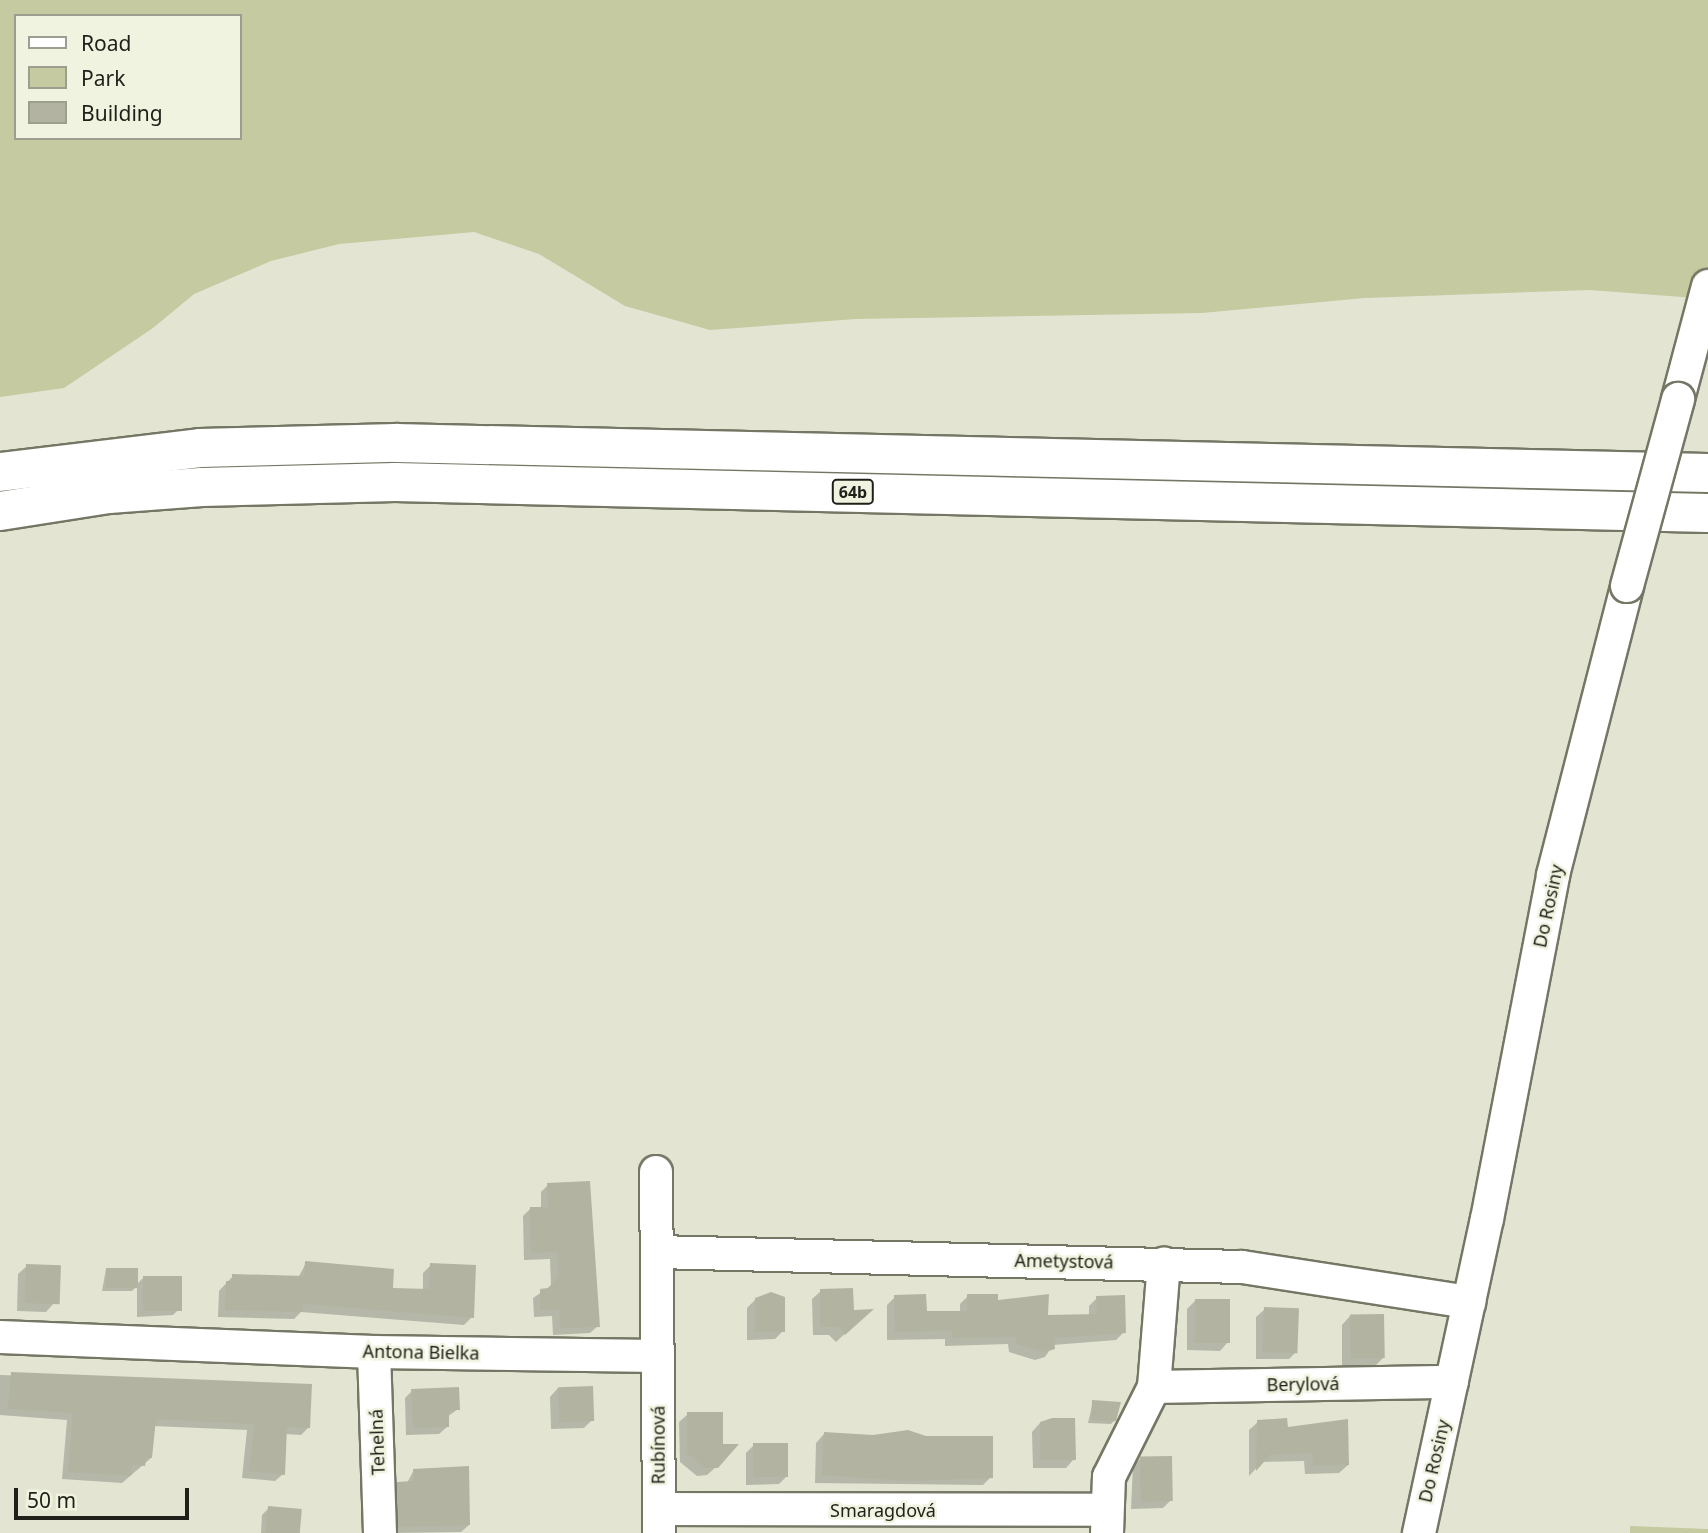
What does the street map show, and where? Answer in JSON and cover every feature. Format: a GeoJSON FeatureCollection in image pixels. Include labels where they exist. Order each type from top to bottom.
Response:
{"type":"FeatureCollection","features":[{"type":"Feature","properties":{"kind":"highway","name":"64b"},"geometry":{"type":"LineString","coordinates":[[0,472],[200,448],[396,443],[1708,473]]}},
{"type":"Feature","properties":{"kind":"highway","name":"64b"},"geometry":{"type":"LineString","coordinates":[[0,511],[109,494],[202,487],[396,482],[1708,513]]}},
{"type":"Feature","properties":{"kind":"street","name":"Do Rosiny"},"geometry":{"type":"LineString","coordinates":[[1419,1533],[1469,1302],[1553,875],[1708,286]]}},
{"type":"Feature","properties":{"kind":"street"},"geometry":{"type":"LineString","coordinates":[[656,1172],[658,1356]]}},
{"type":"Feature","properties":{"kind":"street","name":"Ametystová"},"geometry":{"type":"LineString","coordinates":[[657,1252],[1242,1267],[1469,1302]]}},
{"type":"Feature","properties":{"kind":"street"},"geometry":{"type":"LineString","coordinates":[[1107,1522],[1109,1476],[1154,1387],[1164,1263]]}},
{"type":"Feature","properties":{"kind":"street","name":"Antona Bielka"},"geometry":{"type":"LineString","coordinates":[[0,1337],[374,1352],[658,1356]]}},
{"type":"Feature","properties":{"kind":"street","name":"Tehelná"},"geometry":{"type":"LineString","coordinates":[[374,1352],[380,1533]]}},
{"type":"Feature","properties":{"kind":"street","name":"Rubínová"},"geometry":{"type":"LineString","coordinates":[[658,1356],[659,1521]]}},
{"type":"Feature","properties":{"kind":"street","name":"Berylová"},"geometry":{"type":"LineString","coordinates":[[1154,1387],[1452,1382]]}},
{"type":"Feature","properties":{"kind":"street","name":"Smaragdová"},"geometry":{"type":"LineString","coordinates":[[659,1521],[1107,1522]]}},
{"type":"Feature","properties":{"kind":"green space"},"geometry":{"type":"Polygon","coordinates":[[[0,0],[1708,0],[1708,299],[1590,290],[1365,298],[1202,313],[856,319],[710,330],[625,306],[539,254],[474,232],[339,244],[271,261],[194,294],[153,328],[64,388],[0,397],[0,0]]]}},
{"type":"Feature","properties":{"kind":"green space"},"geometry":{"type":"Polygon","coordinates":[[[1630,1526],[1708,1529],[1708,1533],[1630,1533],[1630,1526]]]}},
{"type":"Feature","properties":{"kind":"building"},"geometry":{"type":"Polygon","coordinates":[[[590,1181],[600,1327],[560,1328],[559,1309],[540,1310],[540,1289],[548,1288],[558,1277],[557,1252],[531,1253],[530,1207],[548,1207],[547,1183],[590,1181]]]}},
{"type":"Feature","properties":{"kind":"building"},"geometry":{"type":"Polygon","coordinates":[[[305,1261],[394,1269],[393,1288],[429,1289],[430,1263],[476,1265],[474,1318],[303,1304],[303,1312],[225,1310],[226,1281],[232,1281],[232,1274],[304,1276],[305,1261]]]}},
{"type":"Feature","properties":{"kind":"building"},"geometry":{"type":"Polygon","coordinates":[[[26,1264],[61,1265],[60,1304],[25,1303],[26,1264]]]}},
{"type":"Feature","properties":{"kind":"building"},"geometry":{"type":"Polygon","coordinates":[[[106,1268],[138,1268],[138,1288],[106,1288],[106,1268]]]}},
{"type":"Feature","properties":{"kind":"building"},"geometry":{"type":"Polygon","coordinates":[[[143,1276],[182,1276],[182,1311],[143,1311],[143,1276]]]}},
{"type":"Feature","properties":{"kind":"building"},"geometry":{"type":"Polygon","coordinates":[[[853,1288],[854,1310],[874,1309],[845,1335],[838,1327],[820,1327],[820,1289],[853,1288]]]}},
{"type":"Feature","properties":{"kind":"building"},"geometry":{"type":"Polygon","coordinates":[[[771,1292],[785,1297],[785,1332],[755,1332],[755,1298],[771,1292]]]}},
{"type":"Feature","properties":{"kind":"building"},"geometry":{"type":"Polygon","coordinates":[[[926,1294],[927,1311],[967,1311],[967,1294],[998,1294],[998,1300],[1049,1294],[1048,1315],[1097,1314],[1096,1296],[1125,1295],[1126,1333],[1054,1338],[1055,1349],[1045,1352],[1016,1344],[1016,1337],[952,1338],[952,1331],[895,1332],[894,1295],[926,1294]]]}},
{"type":"Feature","properties":{"kind":"building"},"geometry":{"type":"Polygon","coordinates":[[[1195,1299],[1230,1299],[1230,1343],[1195,1343],[1195,1299]]]}},
{"type":"Feature","properties":{"kind":"building"},"geometry":{"type":"Polygon","coordinates":[[[1264,1307],[1299,1308],[1297,1353],[1262,1352],[1264,1307]]]}},
{"type":"Feature","properties":{"kind":"building"},"geometry":{"type":"Polygon","coordinates":[[[1384,1314],[1385,1358],[1351,1359],[1350,1315],[1384,1314]]]}},
{"type":"Feature","properties":{"kind":"building"},"geometry":{"type":"Polygon","coordinates":[[[11,1372],[312,1384],[310,1428],[287,1427],[285,1475],[249,1471],[254,1424],[156,1419],[152,1458],[146,1458],[145,1466],[132,1465],[131,1476],[68,1472],[73,1413],[8,1409],[11,1372]]]}},
{"type":"Feature","properties":{"kind":"building"},"geometry":{"type":"Polygon","coordinates":[[[593,1386],[594,1421],[559,1422],[558,1387],[593,1386]]]}},
{"type":"Feature","properties":{"kind":"building"},"geometry":{"type":"Polygon","coordinates":[[[459,1387],[460,1410],[449,1410],[449,1427],[413,1428],[411,1389],[459,1387]]]}},
{"type":"Feature","properties":{"kind":"building"},"geometry":{"type":"Polygon","coordinates":[[[1092,1400],[1121,1402],[1116,1421],[1091,1420],[1092,1400]]]}},
{"type":"Feature","properties":{"kind":"building"},"geometry":{"type":"Polygon","coordinates":[[[687,1412],[723,1412],[723,1444],[739,1444],[718,1468],[705,1468],[687,1453],[687,1412]]]}},
{"type":"Feature","properties":{"kind":"building"},"geometry":{"type":"Polygon","coordinates":[[[1052,1418],[1075,1418],[1076,1460],[1040,1460],[1040,1422],[1052,1418]]]}},
{"type":"Feature","properties":{"kind":"building"},"geometry":{"type":"Polygon","coordinates":[[[1287,1418],[1288,1427],[1348,1419],[1349,1465],[1313,1466],[1312,1453],[1271,1454],[1256,1471],[1257,1420],[1287,1418]]]}},
{"type":"Feature","properties":{"kind":"building"},"geometry":{"type":"Polygon","coordinates":[[[908,1430],[926,1436],[993,1436],[993,1478],[908,1481],[822,1475],[824,1432],[873,1435],[908,1430]]]}},
{"type":"Feature","properties":{"kind":"building"},"geometry":{"type":"Polygon","coordinates":[[[753,1443],[788,1443],[788,1477],[753,1477],[753,1443]]]}},
{"type":"Feature","properties":{"kind":"building"},"geometry":{"type":"Polygon","coordinates":[[[1172,1456],[1173,1501],[1141,1502],[1140,1457],[1172,1456]]]}},
{"type":"Feature","properties":{"kind":"building"},"geometry":{"type":"Polygon","coordinates":[[[469,1466],[470,1525],[398,1527],[397,1482],[414,1481],[413,1469],[469,1466]]]}},
{"type":"Feature","properties":{"kind":"building"},"geometry":{"type":"Polygon","coordinates":[[[268,1506],[302,1509],[300,1533],[266,1533],[268,1506]]]}}]}
